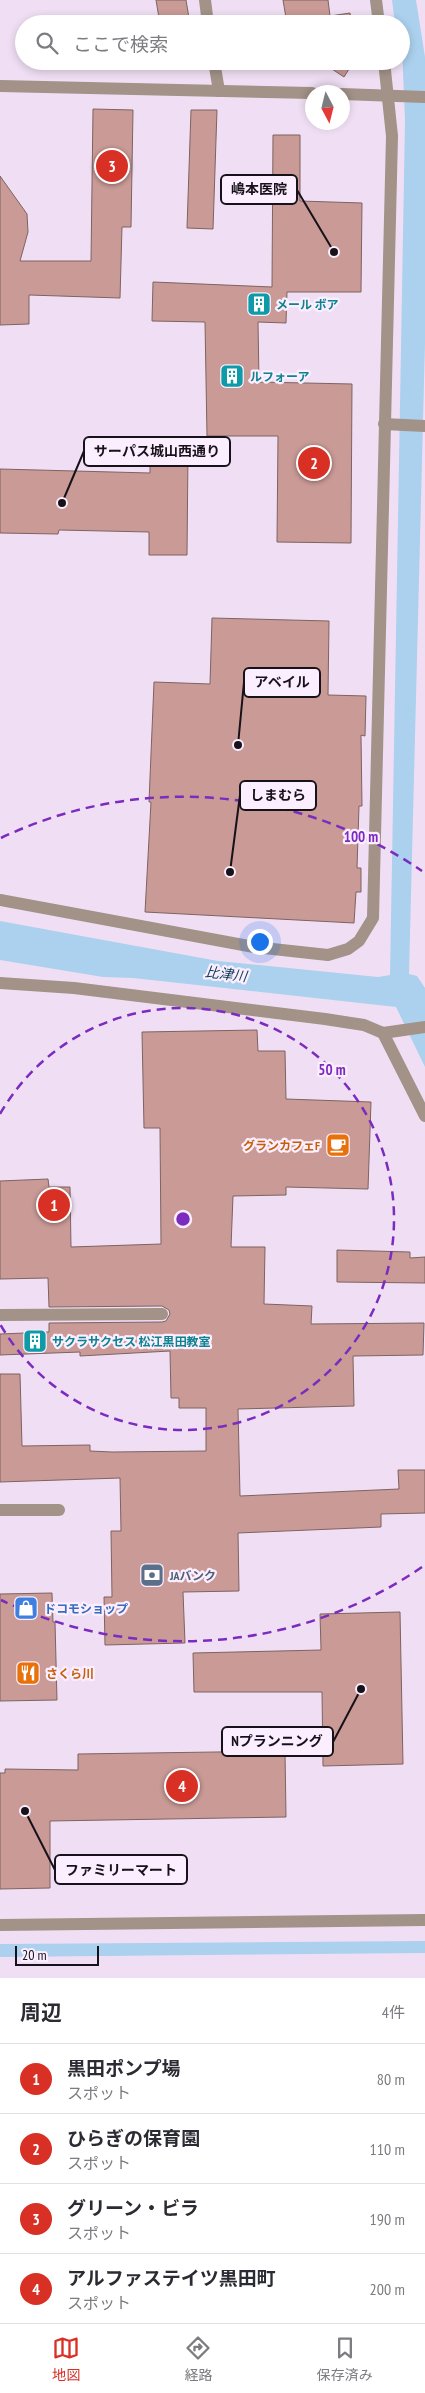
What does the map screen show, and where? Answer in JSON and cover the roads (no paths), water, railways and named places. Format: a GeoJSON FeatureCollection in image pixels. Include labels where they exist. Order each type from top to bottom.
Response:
{"type":"FeatureCollection","features":[{"type":"Feature","properties":{"kind":"street"},"geometry":{"type":"LineString","coordinates":[[205,0],[207,15]]}},
{"type":"Feature","properties":{"kind":"street"},"geometry":{"type":"LineString","coordinates":[[376,0],[378,15]]}},
{"type":"Feature","properties":{"kind":"street"},"geometry":{"type":"LineString","coordinates":[[216,70],[219,91]]}},
{"type":"Feature","properties":{"kind":"street"},"geometry":{"type":"LineString","coordinates":[[0,900],[254,947],[328,955],[348,949],[359,941],[373,918],[388,425],[392,136],[395,95],[387,70]]}},
{"type":"Feature","properties":{"kind":"street"},"geometry":{"type":"LineString","coordinates":[[0,86],[305,93]]}},
{"type":"Feature","properties":{"kind":"street"},"geometry":{"type":"LineString","coordinates":[[350,94],[425,96]]}},
{"type":"Feature","properties":{"kind":"street"},"geometry":{"type":"LineString","coordinates":[[388,425],[425,426]]}},
{"type":"Feature","properties":{"kind":"street"},"geometry":{"type":"LineString","coordinates":[[0,983],[74,988],[325,1019],[364,1025],[383,1033],[425,1027]]}},
{"type":"Feature","properties":{"kind":"street"},"geometry":{"type":"LineString","coordinates":[[383,1033],[425,1116]]}},
{"type":"Feature","properties":{"kind":"street"},"geometry":{"type":"LineString","coordinates":[[0,1314],[162,1314]]}},
{"type":"Feature","properties":{"kind":"street"},"geometry":{"type":"LineString","coordinates":[[0,1510],[59,1510]]}},
{"type":"Feature","properties":{"kind":"street"},"geometry":{"type":"LineString","coordinates":[[0,1925],[425,1920]]}},
{"type":"Feature","properties":{"kind":"water","name":"比津川"},"geometry":{"type":"Polygon","coordinates":[[[392,0],[416,0],[425,57],[425,343],[409,974],[417,976],[425,988],[425,1067],[396,1007],[133,978],[103,977],[0,960],[0,921],[218,961],[378,977],[390,975],[405,120],[403,70],[410,70],[410,15],[394,15],[392,0]]]}},
{"type":"Feature","properties":{"kind":"water"},"geometry":{"type":"Polygon","coordinates":[[[425,1941],[425,1953],[0,1957],[0,1944],[425,1941]]]}},
{"type":"Feature","properties":{"kind":"place","name":"グリーン・ビラ"},"geometry":{"type":"Point","coordinates":[112,166]}},
{"type":"Feature","properties":{"kind":"place","name":"嶋本医院"},"geometry":{"type":"Point","coordinates":[334,252]}},
{"type":"Feature","properties":{"kind":"place","name":"メール ボア"},"geometry":{"type":"Point","coordinates":[259,304]}},
{"type":"Feature","properties":{"kind":"place","name":"ルフォーア"},"geometry":{"type":"Point","coordinates":[232,376]}},
{"type":"Feature","properties":{"kind":"place","name":"ひらぎの保育園"},"geometry":{"type":"Point","coordinates":[314,463]}},
{"type":"Feature","properties":{"kind":"place","name":"サーパス城山西通り"},"geometry":{"type":"Point","coordinates":[62,503]}},
{"type":"Feature","properties":{"kind":"place","name":"アベイル"},"geometry":{"type":"Point","coordinates":[238,745]}},
{"type":"Feature","properties":{"kind":"place","name":"しまむら"},"geometry":{"type":"Point","coordinates":[230,872]}},
{"type":"Feature","properties":{"kind":"place","name":"グランカフェF"},"geometry":{"type":"Point","coordinates":[338,1145]}},
{"type":"Feature","properties":{"kind":"place","name":"黒田ポンプ場"},"geometry":{"type":"Point","coordinates":[54,1205]}},
{"type":"Feature","properties":{"kind":"place","name":"サクラサクセス 松江黒田教室"},"geometry":{"type":"Point","coordinates":[35,1341]}},
{"type":"Feature","properties":{"kind":"place","name":"JAバンク"},"geometry":{"type":"Point","coordinates":[152,1575]}},
{"type":"Feature","properties":{"kind":"place","name":"ドコモショップ"},"geometry":{"type":"Point","coordinates":[26,1608]}},
{"type":"Feature","properties":{"kind":"place","name":"さくら川"},"geometry":{"type":"Point","coordinates":[28,1673]}},
{"type":"Feature","properties":{"kind":"place","name":"Nプランニング"},"geometry":{"type":"Point","coordinates":[361,1689]}},
{"type":"Feature","properties":{"kind":"place","name":"アルファステイツ黒田町"},"geometry":{"type":"Point","coordinates":[182,1786]}},
{"type":"Feature","properties":{"kind":"place","name":"ファミリーマート"},"geometry":{"type":"Point","coordinates":[25,1811]}}]}
